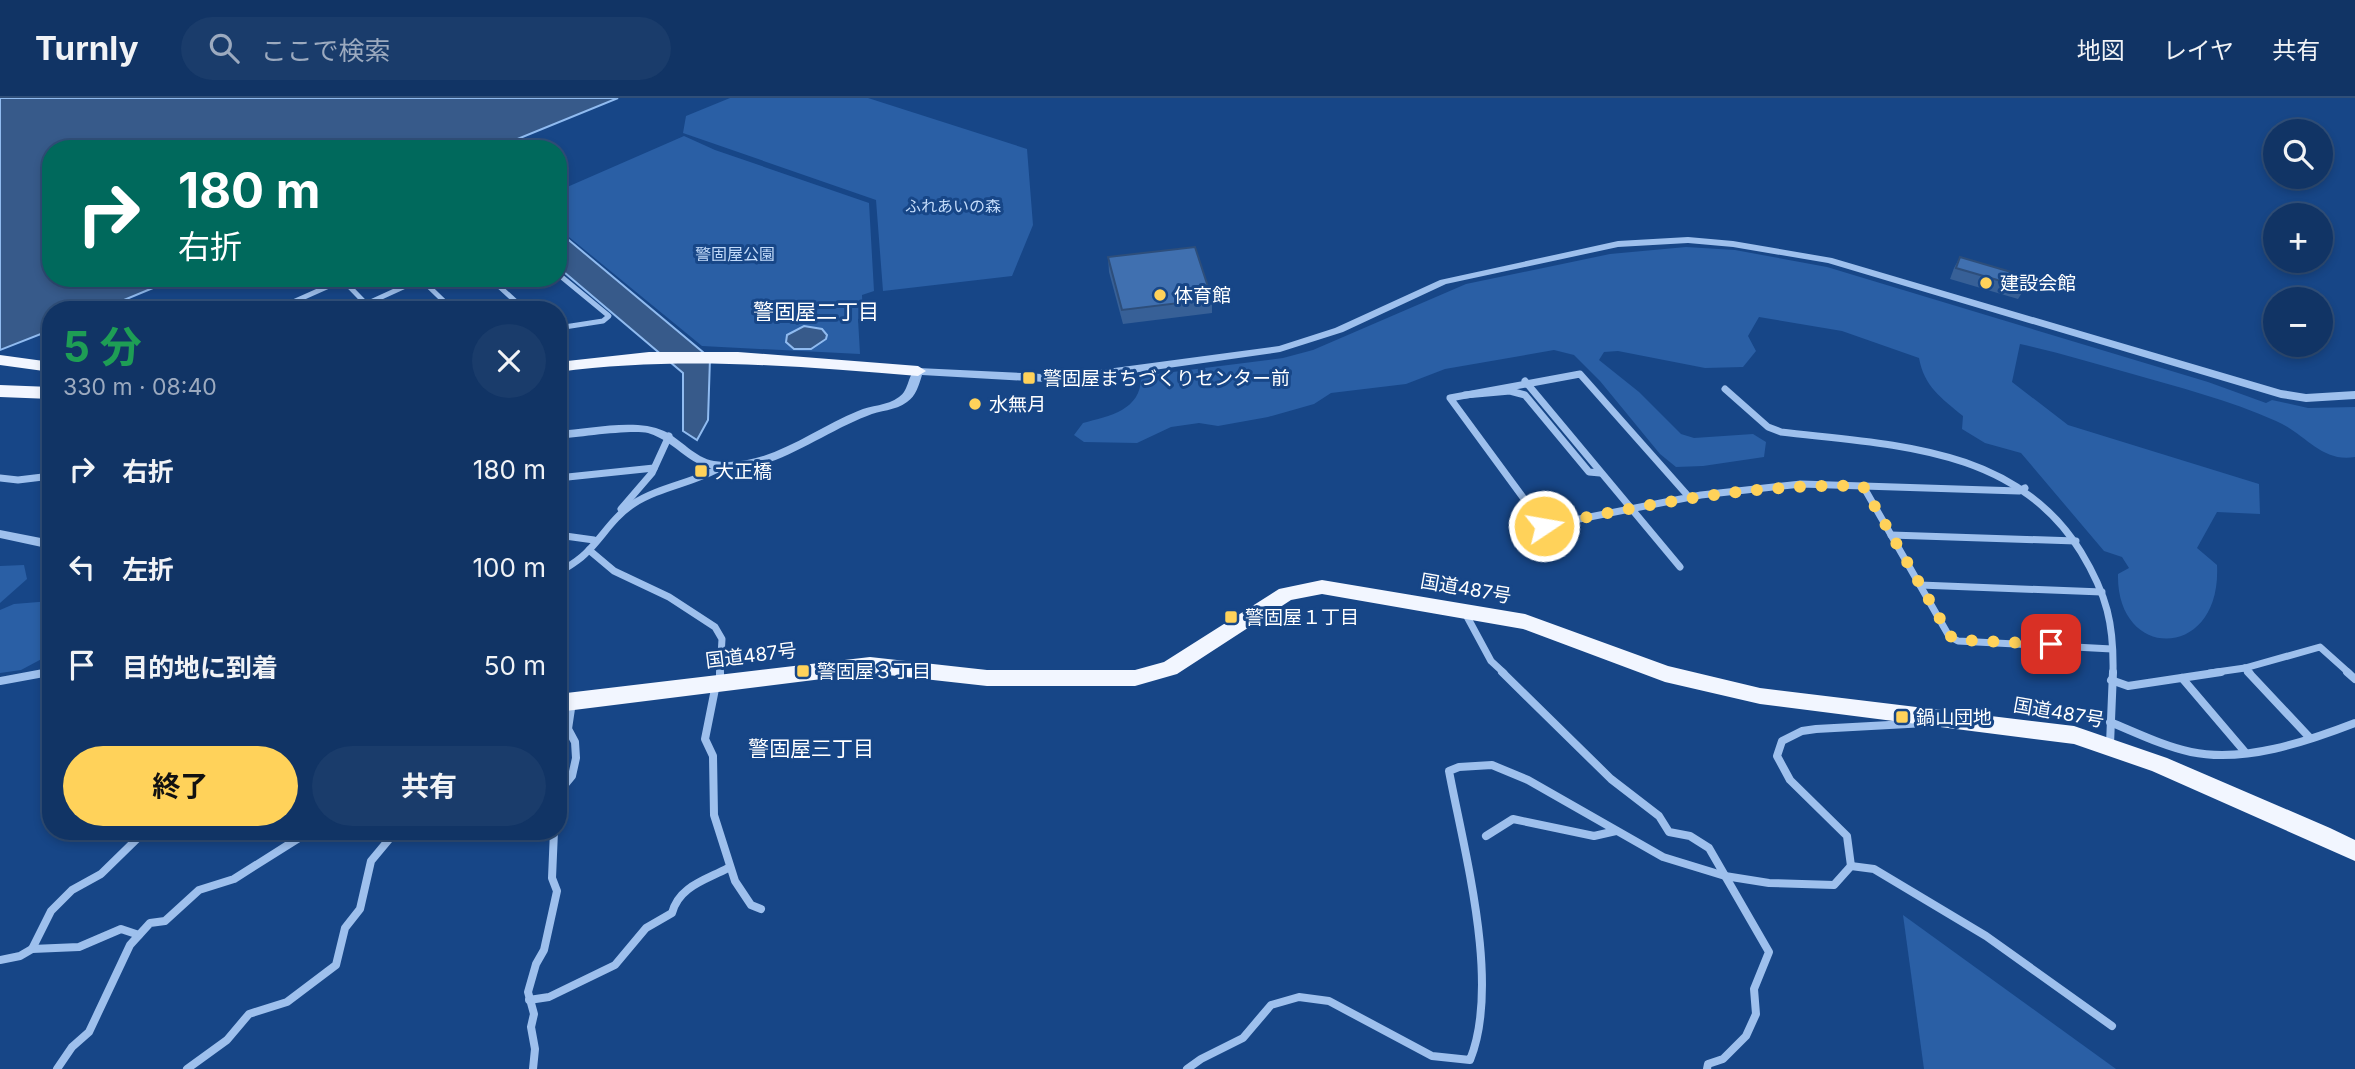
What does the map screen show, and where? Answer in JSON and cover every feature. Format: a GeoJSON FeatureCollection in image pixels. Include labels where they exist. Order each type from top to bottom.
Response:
{"type":"FeatureCollection","features":[{"type":"Feature","properties":{"kind":"highway"},"geometry":{"type":"LineString","coordinates":[[567,366],[641,356],[720,356],[918,371]]}},
{"type":"Feature","properties":{"kind":"highway"},"geometry":{"type":"LineString","coordinates":[[0,360],[42,366]]}},
{"type":"Feature","properties":{"kind":"highway"},"geometry":{"type":"LineString","coordinates":[[0,370],[42,373]]}},
{"type":"Feature","properties":{"kind":"highway"},"geometry":{"type":"LineString","coordinates":[[0,391],[42,393]]}},
{"type":"Feature","properties":{"kind":"highway","name":"国道487号"},"geometry":{"type":"LineString","coordinates":[[567,702],[870,664],[987,678],[1135,678],[1170,668],[1286,594],[1322,587],[1525,622],[1665,674],[1711,687],[1951,720],[2051,730],[2110,744],[2305,826],[2355,851]]}},
{"type":"Feature","properties":{"kind":"street"},"geometry":{"type":"LineString","coordinates":[[614,517],[642,499],[707,478],[723,467],[768,456],[866,412],[901,402],[910,393],[918,371],[1062,379],[1280,349],[1339,331],[1461,276],[1618,244],[1688,240],[1778,250],[1829,260],[2281,394],[2306,398],[2355,395]]}},
{"type":"Feature","properties":{"kind":"street"},"geometry":{"type":"LineString","coordinates":[[567,281],[609,316],[603,321],[567,327]]}},
{"type":"Feature","properties":{"kind":"street"},"geometry":{"type":"LineString","coordinates":[[295,301],[327,287]]}},
{"type":"Feature","properties":{"kind":"street"},"geometry":{"type":"LineString","coordinates":[[352,287],[363,301]]}},
{"type":"Feature","properties":{"kind":"street"},"geometry":{"type":"LineString","coordinates":[[373,301],[404,287]]}},
{"type":"Feature","properties":{"kind":"street"},"geometry":{"type":"LineString","coordinates":[[430,287],[444,301]]}},
{"type":"Feature","properties":{"kind":"street"},"geometry":{"type":"LineString","coordinates":[[501,287],[515,301]]}},
{"type":"Feature","properties":{"kind":"street"},"geometry":{"type":"LineString","coordinates":[[1689,497],[1587,379],[1572,373],[1450,398],[1544,526],[1689,497],[1801,484],[2019,491],[2025,488]]}},
{"type":"Feature","properties":{"kind":"street"},"geometry":{"type":"LineString","coordinates":[[1525,382],[1680,567]]}},
{"type":"Feature","properties":{"kind":"street"},"geometry":{"type":"LineString","coordinates":[[1725,388],[1768,427],[1782,432],[1912,449],[1968,460],[2025,488],[2058,514],[2076,541],[2107,604],[2112,649],[2110,744]]}},
{"type":"Feature","properties":{"kind":"street"},"geometry":{"type":"LineString","coordinates":[[1461,394],[1472,397],[1516,390],[1525,395],[1589,472],[1600,473]]}},
{"type":"Feature","properties":{"kind":"street"},"geometry":{"type":"LineString","coordinates":[[567,434],[642,428],[669,436],[699,460],[723,467]]}},
{"type":"Feature","properties":{"kind":"street"},"geometry":{"type":"LineString","coordinates":[[567,566],[589,550],[594,540],[654,468],[669,436]]}},
{"type":"Feature","properties":{"kind":"street"},"geometry":{"type":"LineString","coordinates":[[567,477],[654,468]]}},
{"type":"Feature","properties":{"kind":"street"},"geometry":{"type":"LineString","coordinates":[[0,478],[18,480],[42,477]]}},
{"type":"Feature","properties":{"kind":"street"},"geometry":{"type":"LineString","coordinates":[[1863,486],[1950,636],[1958,640],[2098,646],[2112,649]]}},
{"type":"Feature","properties":{"kind":"street"},"geometry":{"type":"LineString","coordinates":[[0,534],[42,543]]}},
{"type":"Feature","properties":{"kind":"street"},"geometry":{"type":"LineString","coordinates":[[1891,535],[2076,541]]}},
{"type":"Feature","properties":{"kind":"street"},"geometry":{"type":"LineString","coordinates":[[567,536],[594,540]]}},
{"type":"Feature","properties":{"kind":"street"},"geometry":{"type":"LineString","coordinates":[[589,550],[614,571],[669,597],[715,626],[722,639],[718,683],[705,738],[713,755],[714,815],[728,868],[751,905],[761,909]]}},
{"type":"Feature","properties":{"kind":"street"},"geometry":{"type":"LineString","coordinates":[[1920,585],[2102,592]]}},
{"type":"Feature","properties":{"kind":"street"},"geometry":{"type":"LineString","coordinates":[[1463,611],[1491,661],[1611,779],[1659,816],[1669,832],[1690,836],[1709,848],[1769,952],[1754,989],[1756,1014],[1746,1036],[1723,1059],[1708,1064],[1707,1069]]}},
{"type":"Feature","properties":{"kind":"street"},"geometry":{"type":"LineString","coordinates":[[2111,680],[2128,686],[2182,678],[2245,668],[2320,647],[2355,679]]}},
{"type":"Feature","properties":{"kind":"street"},"geometry":{"type":"LineString","coordinates":[[2245,668],[2310,738]]}},
{"type":"Feature","properties":{"kind":"street"},"geometry":{"type":"LineString","coordinates":[[0,681],[42,674]]}},
{"type":"Feature","properties":{"kind":"street"},"geometry":{"type":"LineString","coordinates":[[2182,678],[2245,752]]}},
{"type":"Feature","properties":{"kind":"street"},"geometry":{"type":"LineString","coordinates":[[567,720],[568,729],[575,742],[576,758],[572,776],[567,782]]}},
{"type":"Feature","properties":{"kind":"street"},"geometry":{"type":"LineString","coordinates":[[1187,1069],[1200,1056],[1240,1040],[1271,1005],[1298,998],[1327,1000],[1426,1054],[1451,1062],[1470,1060],[1478,1050],[1484,981],[1449,771],[1460,767],[1492,765],[1528,780],[1664,857],[1725,876],[1769,883],[1834,885],[1851,866],[1847,836],[1823,810],[1805,797],[1785,773],[1777,756],[1782,741],[1802,731],[1815,729],[1894,726],[1951,720]]}},
{"type":"Feature","properties":{"kind":"street"},"geometry":{"type":"LineString","coordinates":[[2110,722],[2172,748],[2203,755],[2245,752],[2310,738],[2355,723]]}},
{"type":"Feature","properties":{"kind":"street"},"geometry":{"type":"LineString","coordinates":[[1486,836],[1504,822],[1513,819],[1594,836],[1616,831]]}},
{"type":"Feature","properties":{"kind":"street"},"geometry":{"type":"LineString","coordinates":[[32,949],[51,911],[72,890],[101,874],[136,840]]}},
{"type":"Feature","properties":{"kind":"street"},"geometry":{"type":"LineString","coordinates":[[57,1069],[72,1046],[82,1041],[89,1032],[130,945],[150,923],[165,921],[199,890],[234,879],[296,840]]}},
{"type":"Feature","properties":{"kind":"street"},"geometry":{"type":"LineString","coordinates":[[187,1069],[227,1040],[249,1014],[287,1002],[336,965],[345,928],[360,909],[371,861],[388,840]]}},
{"type":"Feature","properties":{"kind":"street"},"geometry":{"type":"LineString","coordinates":[[533,1069],[535,1049],[531,1027],[534,1014],[528,992],[536,964],[544,950],[557,891],[552,878],[554,840]]}},
{"type":"Feature","properties":{"kind":"street"},"geometry":{"type":"LineString","coordinates":[[1851,866],[1874,869],[1986,936],[2112,1026]]}},
{"type":"Feature","properties":{"kind":"street"},"geometry":{"type":"LineString","coordinates":[[529,1000],[549,997],[615,965],[646,928],[672,913],[673,905],[687,888],[728,868]]}},
{"type":"Feature","properties":{"kind":"street"},"geometry":{"type":"LineString","coordinates":[[0,960],[20,956],[32,949],[79,947],[121,929],[139,935]]}},
{"type":"Feature","properties":{"kind":"green space","name":"ふれあいの森"},"geometry":{"type":"Polygon","coordinates":[[[730,98],[868,98],[1027,149],[1033,225],[1012,276],[883,291],[876,200],[683,133],[686,116],[730,98]]]}},
{"type":"Feature","properties":{"kind":"green space","name":"警固屋公園"},"geometry":{"type":"Polygon","coordinates":[[[684,136],[715,150],[869,203],[874,291],[862,295],[863,318],[858,319],[860,354],[702,346],[567,235],[567,187],[684,136]]]}},
{"type":"Feature","properties":{"kind":"green space"},"geometry":{"type":"Polygon","coordinates":[[[1686,247],[1735,250],[1827,267],[2208,382],[2266,403],[2272,400],[2308,408],[2355,407],[2355,457],[2332,456],[2286,426],[2222,400],[2020,344],[2012,382],[2068,425],[2259,484],[2260,514],[2217,512],[2197,548],[2217,565],[2214,597],[2203,619],[2187,633],[2169,638],[2150,635],[2133,623],[2122,603],[2118,574],[2129,568],[2122,557],[2104,551],[2021,453],[1985,443],[1962,429],[1963,416],[1929,384],[1919,358],[1842,331],[1759,317],[1748,336],[1756,351],[1743,367],[1705,368],[1618,351],[1604,352],[1599,360],[1639,392],[1681,434],[1694,438],[1753,434],[1766,442],[1764,457],[1703,466],[1676,467],[1660,454],[1600,381],[1574,355],[1554,350],[1445,369],[1406,384],[1331,393],[1314,404],[1268,417],[1218,426],[1199,423],[1171,427],[1137,443],[1084,442],[1074,435],[1083,423],[1123,410],[1130,404],[1140,387],[1141,376],[1283,358],[1313,350],[1466,284],[1610,254],[1686,247]]]}},
{"type":"Feature","properties":{"kind":"green space"},"geometry":{"type":"Polygon","coordinates":[[[24,565],[27,579],[0,603],[0,566],[24,565]]]}},
{"type":"Feature","properties":{"kind":"green space"},"geometry":{"type":"Polygon","coordinates":[[[42,602],[42,659],[21,670],[0,673],[0,610],[14,604],[42,602]]]}},
{"type":"Feature","properties":{"kind":"green space"},"geometry":{"type":"Polygon","coordinates":[[[1903,915],[2116,1069],[1924,1069],[1903,915]]]}},
{"type":"Feature","properties":{"kind":"shaded area"},"geometry":{"type":"Polygon","coordinates":[[[0,98],[618,98],[515,140],[42,140],[42,287],[155,287],[122,301],[42,301],[42,334],[0,350],[0,98]]]}},
{"type":"Feature","properties":{"kind":"shaded area"},"geometry":{"type":"Polygon","coordinates":[[[567,239],[710,358],[708,420],[697,440],[683,431],[683,373],[567,275],[567,239]]]}},
{"type":"Feature","properties":{"kind":"shaded area"},"geometry":{"type":"Polygon","coordinates":[[[804,326],[822,329],[827,335],[826,339],[811,349],[794,349],[786,342],[787,335],[804,326]]]}},
{"type":"Feature","properties":{"kind":"building","name":"体育館"},"geometry":{"type":"Polygon","coordinates":[[[1195,247],[1212,299],[1122,310],[1108,257],[1195,247]]]}},
{"type":"Feature","properties":{"kind":"building"},"geometry":{"type":"Polygon","coordinates":[[[1960,257],[2028,277],[2025,288],[1956,268],[1960,257]]]}},
{"type":"Feature","properties":{"kind":"place","name":"建設会館"},"geometry":{"type":"Point","coordinates":[1986,283]}},
{"type":"Feature","properties":{"kind":"place","name":"体育館"},"geometry":{"type":"Point","coordinates":[1160,295]}},
{"type":"Feature","properties":{"kind":"place","name":"警固屋まちづくりセンター前"},"geometry":{"type":"Point","coordinates":[1029,378]}},
{"type":"Feature","properties":{"kind":"place","name":"水無月"},"geometry":{"type":"Point","coordinates":[975,404]}},
{"type":"Feature","properties":{"kind":"place","name":"大正橋"},"geometry":{"type":"Point","coordinates":[701,471]}},
{"type":"Feature","properties":{"kind":"place","name":"警固屋１丁目"},"geometry":{"type":"Point","coordinates":[1231,617]}},
{"type":"Feature","properties":{"kind":"place","name":"警固屋３丁目"},"geometry":{"type":"Point","coordinates":[803,671]}},
{"type":"Feature","properties":{"kind":"place","name":"鍋山団地"},"geometry":{"type":"Point","coordinates":[1902,717]}},
{"type":"Feature","properties":{"kind":"district","name":"警固屋二丁目"},"geometry":{"type":"Point","coordinates":[816,312]}},
{"type":"Feature","properties":{"kind":"district","name":"警固屋三丁目"},"geometry":{"type":"Point","coordinates":[811,749]}},
{"type":"Feature","properties":{"kind":"route"},"geometry":{"type":"LineString","coordinates":[[1544,526],[1701,495],[1801,484],[1863,486],[1950,636],[1958,640],[2051,644]]}}]}
